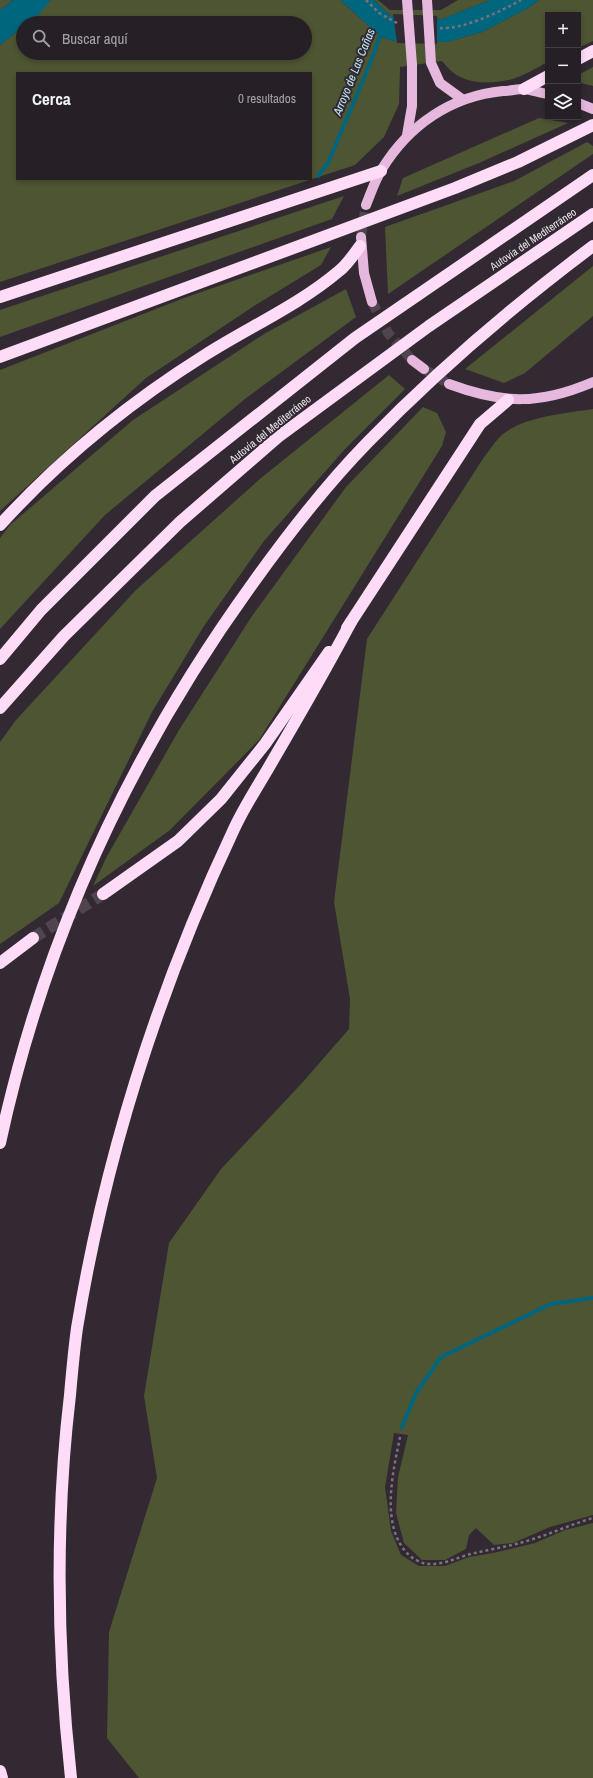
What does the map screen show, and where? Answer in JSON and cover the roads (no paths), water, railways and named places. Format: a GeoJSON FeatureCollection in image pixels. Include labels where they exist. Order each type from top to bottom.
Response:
{"type":"FeatureCollection","features":[{"type":"Feature","properties":{"kind":"highway"},"geometry":{"type":"LineString","coordinates":[[581,57],[593,51]]}},
{"type":"Feature","properties":{"kind":"highway"},"geometry":{"type":"LineString","coordinates":[[524,89],[545,78]]}},
{"type":"Feature","properties":{"kind":"highway"},"geometry":{"type":"LineString","coordinates":[[0,357],[400,209],[518,162],[593,125]]}},
{"type":"Feature","properties":{"kind":"highway"},"geometry":{"type":"LineString","coordinates":[[0,297],[381,171]]}},
{"type":"Feature","properties":{"kind":"highway","name":"Autovía del Mediterráneo"},"geometry":{"type":"LineString","coordinates":[[0,659],[41,610],[155,496],[354,338],[593,175]]}},
{"type":"Feature","properties":{"kind":"highway","name":"Autovía del Mediterráneo"},"geometry":{"type":"LineString","coordinates":[[0,708],[64,636],[180,522],[278,437],[429,326],[593,214]]}},
{"type":"Feature","properties":{"kind":"highway"},"geometry":{"type":"LineString","coordinates":[[0,525],[73,453],[143,398],[205,355],[314,290],[340,271],[361,241]]}},
{"type":"Feature","properties":{"kind":"highway"},"geometry":{"type":"LineString","coordinates":[[0,1143],[12,1088],[31,1019],[92,856],[123,792],[158,728],[212,638],[275,552],[366,444],[459,354],[504,316],[593,246]]}},
{"type":"Feature","properties":{"kind":"highway"},"geometry":{"type":"LineString","coordinates":[[103,894],[178,841],[221,799],[265,744],[322,660],[351,622],[480,424],[508,400]]}},
{"type":"Feature","properties":{"kind":"highway"},"geometry":{"type":"LineString","coordinates":[[71,1778],[65,1718],[60,1621],[60,1524],[65,1433],[77,1330],[115,1148],[144,1051],[180,950],[235,826],[327,667],[351,622]]}},
{"type":"Feature","properties":{"kind":"highway"},"geometry":{"type":"LineString","coordinates":[[0,963],[33,938]]}},
{"type":"Feature","properties":{"kind":"highway"},"geometry":{"type":"LineString","coordinates":[[0,1771],[2,1778]]}},
{"type":"Feature","properties":{"kind":"main road"},"geometry":{"type":"LineString","coordinates":[[407,0],[412,65],[412,106],[407,135]]}},
{"type":"Feature","properties":{"kind":"main road"},"geometry":{"type":"LineString","coordinates":[[427,0],[431,63],[440,83],[462,99]]}},
{"type":"Feature","properties":{"kind":"main road"},"geometry":{"type":"LineString","coordinates":[[366,205],[381,171],[407,135],[435,113],[462,99],[491,92],[524,89],[545,93]]}},
{"type":"Feature","properties":{"kind":"main road"},"geometry":{"type":"LineString","coordinates":[[581,104],[593,109]]}},
{"type":"Feature","properties":{"kind":"main road"},"geometry":{"type":"LineString","coordinates":[[361,241],[364,273],[372,302]]}},
{"type":"Feature","properties":{"kind":"main road"},"geometry":{"type":"LineString","coordinates":[[412,360],[424,369]]}},
{"type":"Feature","properties":{"kind":"main road"},"geometry":{"type":"LineString","coordinates":[[449,384],[476,394],[508,400],[541,399],[574,390],[593,382]]}},
{"type":"Feature","properties":{"kind":"water"},"geometry":{"type":"Polygon","coordinates":[[[13,0],[51,0],[37,16],[16,16],[16,32],[0,45],[0,10],[13,0]]]}},
{"type":"Feature","properties":{"kind":"water"},"geometry":{"type":"Polygon","coordinates":[[[340,0],[374,0],[391,16],[442,19],[490,0],[539,0],[528,8],[482,32],[447,42],[394,41],[381,37],[340,0]]]}},
{"type":"Feature","properties":{"kind":"waterway","name":"Arroyo de Las Cañas"},"geometry":{"type":"LineString","coordinates":[[318,176],[328,163],[369,66],[382,31]]}},
{"type":"Feature","properties":{"kind":"waterway"},"geometry":{"type":"LineString","coordinates":[[402,1427],[416,1393],[441,1357],[551,1304],[593,1298]]}},
{"type":"Feature","properties":{"kind":"tunnel"},"geometry":{"type":"LineString","coordinates":[[361,237],[366,205]]}},
{"type":"Feature","properties":{"kind":"tunnel"},"geometry":{"type":"LineString","coordinates":[[372,302],[388,333],[412,360]]}},
{"type":"Feature","properties":{"kind":"tunnel"},"geometry":{"type":"LineString","coordinates":[[424,369],[449,384]]}},
{"type":"Feature","properties":{"kind":"tunnel"},"geometry":{"type":"LineString","coordinates":[[33,938],[103,894]]}}]}
